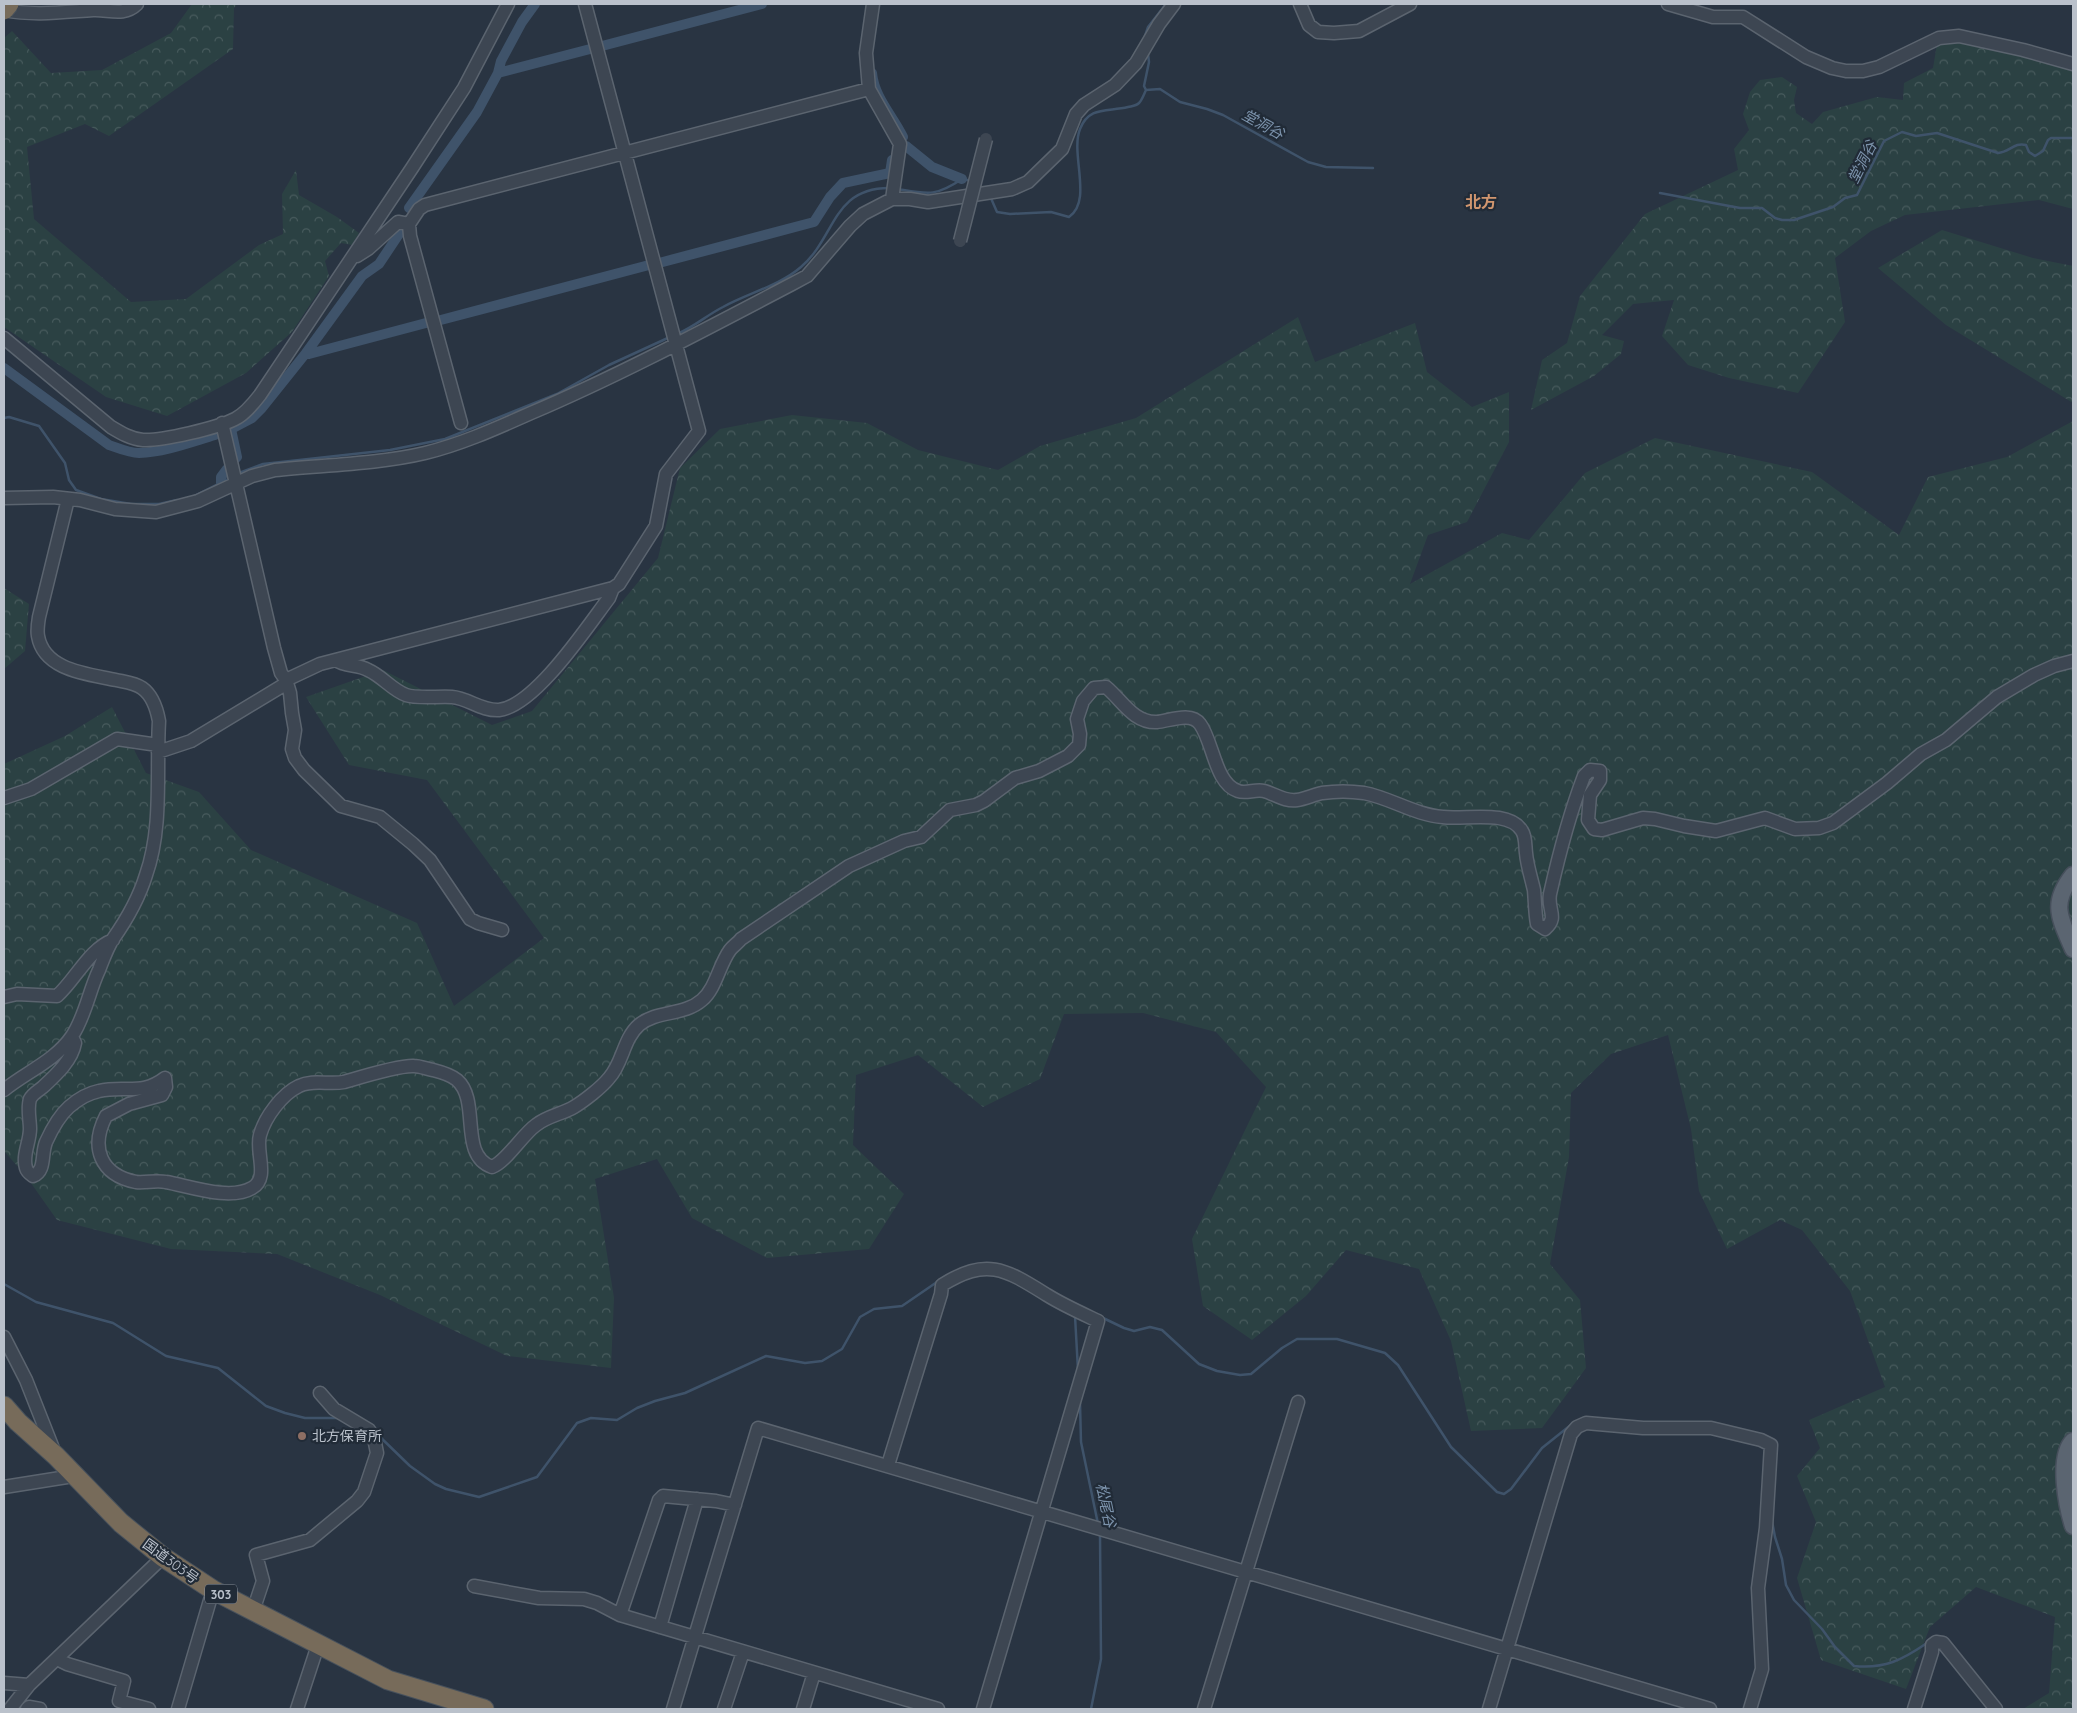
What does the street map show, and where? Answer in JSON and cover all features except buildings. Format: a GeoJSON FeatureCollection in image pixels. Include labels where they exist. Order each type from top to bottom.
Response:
{"type":"FeatureCollection","features":[{"type":"Feature","properties":{"kind":"highway"},"geometry":{"type":"LineString","coordinates":[[4,10],[9,4]]}},
{"type":"Feature","properties":{"kind":"highway","name":"国道303号"},"geometry":{"type":"LineString","coordinates":[[4,1406],[121,1523],[163,1557],[213,1590],[388,1680],[484,1709]]}},
{"type":"Feature","properties":{"kind":"main road"},"geometry":{"type":"LineString","coordinates":[[2073,875],[2062,888],[2058,904],[2061,920],[2073,949]]}},
{"type":"Feature","properties":{"kind":"main road"},"geometry":{"type":"LineString","coordinates":[[2073,1441],[2069,1446],[2065,1466],[2066,1491],[2073,1526]]}},
{"type":"Feature","properties":{"kind":"street"},"geometry":{"type":"LineString","coordinates":[[4,10],[21,13],[74,13],[95,10],[110,12],[132,8],[137,4]]}},
{"type":"Feature","properties":{"kind":"street"},"geometry":{"type":"LineString","coordinates":[[4,338],[111,427],[128,436],[142,440],[156,440],[236,419],[260,395],[464,88],[509,4]]}},
{"type":"Feature","properties":{"kind":"street"},"geometry":{"type":"LineString","coordinates":[[4,798],[31,789],[117,739],[158,749],[190,741],[286,682],[320,664],[613,588],[619,584],[656,526],[666,474],[698,431],[585,4]]}},
{"type":"Feature","properties":{"kind":"street"},"geometry":{"type":"LineString","coordinates":[[873,4],[866,53],[869,90],[900,144],[892,199]]}},
{"type":"Feature","properties":{"kind":"street"},"geometry":{"type":"LineString","coordinates":[[4,498],[53,497],[116,509],[156,512],[198,501],[252,476],[275,470],[397,458],[424,453],[453,445],[560,401],[675,346],[807,276],[856,220],[863,214],[892,199],[928,202],[1012,189],[1028,182],[1062,149],[1076,114],[1084,105],[1116,85],[1136,63],[1159,24],[1174,4]]}},
{"type":"Feature","properties":{"kind":"street"},"geometry":{"type":"LineString","coordinates":[[1300,4],[1309,25],[1318,32],[1334,33],[1359,31],[1410,4]]}},
{"type":"Feature","properties":{"kind":"street"},"geometry":{"type":"LineString","coordinates":[[1668,4],[1713,17],[1743,17],[1806,57],[1832,68],[1846,71],[1863,71],[1879,67],[1939,38],[1959,36],[2023,50],[2073,64]]}},
{"type":"Feature","properties":{"kind":"street"},"geometry":{"type":"LineString","coordinates":[[461,424],[413,246],[409,224],[419,209],[425,205],[869,90]]}},
{"type":"Feature","properties":{"kind":"street"},"geometry":{"type":"LineString","coordinates":[[960,241],[986,139]]}},
{"type":"Feature","properties":{"kind":"street"},"geometry":{"type":"LineString","coordinates":[[352,258],[368,249],[398,222],[409,224]]}},
{"type":"Feature","properties":{"kind":"street"},"geometry":{"type":"LineString","coordinates":[[222,424],[274,648],[281,673],[290,693],[295,730],[292,749],[295,758],[308,774],[341,806],[373,814],[398,830],[430,860],[470,919],[502,930]]}},
{"type":"Feature","properties":{"kind":"street"},"geometry":{"type":"LineString","coordinates":[[4,1090],[49,1060],[72,1037],[79,1023],[92,984],[113,940],[132,909],[146,875],[153,850],[159,721],[156,706],[143,688],[67,668],[51,659],[42,648],[38,636],[38,617],[68,499]]}},
{"type":"Feature","properties":{"kind":"street"},"geometry":{"type":"LineString","coordinates":[[336,660],[340,663],[367,669],[405,695],[458,698],[485,709],[498,710],[508,708],[518,703],[546,679],[609,598],[613,588]]}},
{"type":"Feature","properties":{"kind":"street"},"geometry":{"type":"LineString","coordinates":[[72,1037],[75,1043],[74,1052],[44,1086],[31,1096],[29,1104],[30,1132],[25,1168],[28,1174],[33,1176],[41,1170],[46,1144],[68,1108],[88,1095],[99,1091],[152,1087],[165,1078],[166,1087],[162,1096],[129,1104],[106,1116],[98,1138],[98,1152],[102,1162],[116,1175],[134,1181],[164,1182],[208,1191],[241,1193],[257,1184],[261,1171],[258,1146],[260,1136],[269,1115],[290,1091],[300,1085],[311,1082],[337,1083],[413,1066],[442,1073],[457,1080],[466,1093],[471,1135],[479,1156],[484,1164],[492,1167],[501,1163],[524,1135],[536,1124],[549,1116],[573,1108],[609,1079],[633,1031],[640,1024],[653,1017],[687,1009],[702,1001],[708,994],[730,950],[741,939],[849,866],[904,841],[921,837],[950,810],[984,802],[1015,778],[1039,771],[1068,756],[1078,745],[1080,734],[1077,719],[1079,710],[1087,695],[1094,688],[1106,687],[1135,716],[1145,720],[1156,722],[1182,718],[1196,720],[1200,723],[1210,744],[1225,781],[1230,788],[1236,791],[1264,791],[1288,800],[1297,800],[1323,793],[1365,794],[1423,814],[1449,818],[1492,817],[1506,819],[1517,824],[1524,836],[1534,890],[1537,924],[1545,929],[1551,924],[1553,916],[1549,899],[1564,837],[1584,776],[1590,770],[1600,771],[1600,780],[1590,796],[1588,820],[1594,829],[1602,830],[1644,818],[1716,831],[1764,818],[1795,829],[1819,828],[1832,823],[1848,812],[1887,783],[1921,754],[1946,740],[1997,697],[2034,675],[2054,666],[2073,661]]}},
{"type":"Feature","properties":{"kind":"street"},"geometry":{"type":"LineString","coordinates":[[4,997],[17,994],[57,996],[66,988],[102,944],[113,940]]}},
{"type":"Feature","properties":{"kind":"street"},"geometry":{"type":"LineString","coordinates":[[888,1465],[941,1294],[942,1285],[959,1274],[974,1269],[997,1269],[1020,1277],[1048,1295],[1098,1322],[983,1709]]}},
{"type":"Feature","properties":{"kind":"street"},"geometry":{"type":"LineString","coordinates":[[4,1337],[26,1380],[56,1456]]}},
{"type":"Feature","properties":{"kind":"street"},"geometry":{"type":"LineString","coordinates":[[253,1611],[263,1581],[256,1555],[310,1540],[357,1501],[364,1492],[377,1453],[376,1444],[369,1430],[334,1409],[320,1393]]}},
{"type":"Feature","properties":{"kind":"street"},"geometry":{"type":"LineString","coordinates":[[1204,1709],[1298,1402]]}},
{"type":"Feature","properties":{"kind":"street"},"geometry":{"type":"LineString","coordinates":[[1489,1709],[1570,1434],[1577,1427],[1586,1423],[1643,1428],[1711,1428],[1753,1438],[1771,1445],[1766,1528],[1758,1588],[1762,1669],[1750,1709]]}},
{"type":"Feature","properties":{"kind":"street"},"geometry":{"type":"LineString","coordinates":[[674,1709],[758,1428],[1710,1709]]}},
{"type":"Feature","properties":{"kind":"street"},"geometry":{"type":"LineString","coordinates":[[4,1487],[67,1477],[72,1473]]}},
{"type":"Feature","properties":{"kind":"street"},"geometry":{"type":"LineString","coordinates":[[620,1615],[659,1500],[663,1496],[716,1500],[735,1505]]}},
{"type":"Feature","properties":{"kind":"street"},"geometry":{"type":"LineString","coordinates":[[660,1627],[697,1499]]}},
{"type":"Feature","properties":{"kind":"street"},"geometry":{"type":"LineString","coordinates":[[10,1709],[29,1685],[163,1557]]}},
{"type":"Feature","properties":{"kind":"street"},"geometry":{"type":"LineString","coordinates":[[474,1586],[539,1598],[584,1600],[620,1615],[938,1709]]}},
{"type":"Feature","properties":{"kind":"street"},"geometry":{"type":"LineString","coordinates":[[178,1709],[213,1590]]}},
{"type":"Feature","properties":{"kind":"street"},"geometry":{"type":"LineString","coordinates":[[1914,1709],[1932,1652],[1932,1645],[1936,1642],[1943,1643],[1996,1709]]}},
{"type":"Feature","properties":{"kind":"street"},"geometry":{"type":"LineString","coordinates":[[297,1709],[318,1645]]}},
{"type":"Feature","properties":{"kind":"street"},"geometry":{"type":"LineString","coordinates":[[724,1709],[743,1652]]}},
{"type":"Feature","properties":{"kind":"street"},"geometry":{"type":"LineString","coordinates":[[57,1659],[67,1664],[124,1681],[119,1701],[149,1709]]}},
{"type":"Feature","properties":{"kind":"street"},"geometry":{"type":"LineString","coordinates":[[803,1709],[814,1673]]}},
{"type":"Feature","properties":{"kind":"street"},"geometry":{"type":"LineString","coordinates":[[4,1683],[29,1685]]}},
{"type":"Feature","properties":{"kind":"street"},"geometry":{"type":"LineString","coordinates":[[27,1709],[29,1707],[40,1709]]}},
{"type":"Feature","properties":{"kind":"green space"},"geometry":{"type":"Polygon","coordinates":[[[192,4],[237,4],[234,8],[233,49],[109,136],[85,124],[27,147],[34,219],[131,302],[186,299],[259,245],[283,234],[282,194],[296,170],[299,195],[337,217],[359,233],[352,245],[341,243],[325,261],[329,276],[292,332],[246,373],[167,416],[106,397],[4,327],[4,38],[12,31],[51,73],[102,70],[171,33],[192,4]]]}},
{"type":"Feature","properties":{"kind":"green space"},"geometry":{"type":"Polygon","coordinates":[[[1968,43],[2067,67],[2073,63],[2073,209],[2039,200],[1905,215],[1871,231],[1835,258],[1845,322],[1798,393],[1729,378],[1688,365],[1662,336],[1674,300],[1633,304],[1602,335],[1624,341],[1621,354],[1594,376],[1531,410],[1542,360],[1567,343],[1580,296],[1645,214],[1738,170],[1734,149],[1749,130],[1743,114],[1750,92],[1760,80],[1782,77],[1797,87],[1794,100],[1796,113],[1812,124],[1823,112],[1877,97],[1903,100],[1904,83],[1933,68],[1937,44],[1968,43]]]}},
{"type":"Feature","properties":{"kind":"green space"},"geometry":{"type":"Polygon","coordinates":[[[1942,230],[2033,258],[2073,266],[2073,403],[1946,325],[1878,268],[1942,230]]]}},
{"type":"Feature","properties":{"kind":"green space"},"geometry":{"type":"Polygon","coordinates":[[[1298,317],[1315,362],[1415,323],[1427,372],[1472,407],[1509,392],[1509,442],[1467,522],[1428,535],[1410,584],[1502,533],[1529,540],[1585,473],[1655,438],[1812,472],[1899,535],[1928,477],[2007,457],[2073,421],[2073,1709],[2023,1709],[2049,1693],[2055,1617],[1976,1587],[1930,1627],[1906,1689],[1821,1660],[1797,1578],[1816,1522],[1797,1476],[1820,1448],[1809,1420],[1885,1387],[1850,1291],[1802,1230],[1780,1220],[1727,1249],[1699,1191],[1691,1129],[1668,1035],[1611,1054],[1571,1093],[1569,1157],[1550,1264],[1580,1300],[1586,1368],[1542,1428],[1471,1431],[1451,1341],[1419,1269],[1346,1250],[1306,1296],[1252,1340],[1203,1306],[1192,1239],[1266,1087],[1216,1032],[1143,1013],[1064,1014],[1040,1079],[983,1107],[918,1055],[856,1075],[853,1145],[904,1194],[869,1249],[767,1258],[692,1218],[657,1159],[595,1179],[614,1298],[611,1368],[507,1356],[380,1295],[277,1254],[171,1249],[57,1220],[26,1176],[4,1151],[4,764],[65,736],[112,707],[146,773],[199,792],[251,850],[417,923],[454,1006],[544,938],[427,780],[349,765],[306,697],[383,670],[492,725],[532,711],[658,558],[680,468],[720,429],[792,415],[867,423],[918,450],[998,470],[1040,446],[1136,418],[1298,317]]]}},
{"type":"Feature","properties":{"kind":"green space"},"geometry":{"type":"Polygon","coordinates":[[[4,588],[29,604],[25,651],[4,669],[4,588]]]}},
{"type":"Feature","properties":{"kind":"waterway"},"geometry":{"type":"LineString","coordinates":[[409,208],[477,112],[498,73],[501,61],[522,22],[535,4]]}},
{"type":"Feature","properties":{"kind":"waterway"},"geometry":{"type":"LineString","coordinates":[[602,46],[762,4]]}},
{"type":"Feature","properties":{"kind":"waterway"},"geometry":{"type":"LineString","coordinates":[[1145,36],[1148,27],[1166,4]]}},
{"type":"Feature","properties":{"kind":"waterway"},"geometry":{"type":"LineString","coordinates":[[498,73],[594,48]]}},
{"type":"Feature","properties":{"kind":"waterway"},"geometry":{"type":"LineString","coordinates":[[990,196],[997,212],[1010,214],[1051,212],[1069,217],[1076,210],[1079,200],[1077,151],[1080,129],[1088,117],[1094,113],[1137,105],[1139,103],[1146,90],[1144,86],[1149,62],[1148,54]]}},
{"type":"Feature","properties":{"kind":"waterway"},"geometry":{"type":"LineString","coordinates":[[872,73],[876,90],[903,137]]}},
{"type":"Feature","properties":{"kind":"waterway","name":"堂洞谷"},"geometry":{"type":"LineString","coordinates":[[1146,90],[1160,89],[1180,102],[1223,115],[1308,162],[1326,167],[1373,168]]}},
{"type":"Feature","properties":{"kind":"waterway","name":"堂洞谷"},"geometry":{"type":"LineString","coordinates":[[1660,193],[1740,208],[1762,208],[1775,218],[1794,220],[1833,207],[1845,198],[1857,195],[1884,141],[1902,132],[1916,136],[1937,133],[1998,153],[2022,144],[2026,145],[2029,152],[2035,156],[2043,151],[2048,140],[2051,138],[2073,138]]}},
{"type":"Feature","properties":{"kind":"waterway"},"geometry":{"type":"LineString","coordinates":[[906,146],[932,167],[962,179]]}},
{"type":"Feature","properties":{"kind":"waterway","name":"堂洞谷"},"geometry":{"type":"LineString","coordinates":[[2073,146],[2073,153]]}},
{"type":"Feature","properties":{"kind":"waterway"},"geometry":{"type":"LineString","coordinates":[[659,263],[814,222],[830,197],[843,183],[890,173],[892,160]]}},
{"type":"Feature","properties":{"kind":"waterway"},"geometry":{"type":"LineString","coordinates":[[897,189],[931,193],[945,189],[962,179],[972,181]]}},
{"type":"Feature","properties":{"kind":"waterway"},"geometry":{"type":"LineString","coordinates":[[677,334],[723,307],[792,274],[812,255],[845,205],[856,196],[870,190],[889,188]]}},
{"type":"Feature","properties":{"kind":"waterway"},"geometry":{"type":"LineString","coordinates":[[235,459],[237,457],[231,429],[252,418],[262,408],[306,353],[362,276],[379,264],[401,231]]}},
{"type":"Feature","properties":{"kind":"waterway"},"geometry":{"type":"LineString","coordinates":[[437,321],[649,265]]}},
{"type":"Feature","properties":{"kind":"waterway"},"geometry":{"type":"LineString","coordinates":[[306,353],[309,354],[426,323]]}},
{"type":"Feature","properties":{"kind":"waterway"},"geometry":{"type":"LineString","coordinates":[[239,473],[263,464],[390,450],[445,439],[557,394],[609,365],[670,337]]}},
{"type":"Feature","properties":{"kind":"waterway"},"geometry":{"type":"LineString","coordinates":[[4,368],[109,445],[124,450],[139,453],[158,451],[215,435]]}},
{"type":"Feature","properties":{"kind":"waterway"},"geometry":{"type":"LineString","coordinates":[[4,418],[9,417],[39,426],[65,463],[69,480],[76,490],[101,499],[131,504],[159,504],[177,500]]}},
{"type":"Feature","properties":{"kind":"waterway"},"geometry":{"type":"LineString","coordinates":[[221,483],[221,477],[227,469]]}},
{"type":"Feature","properties":{"kind":"waterway"},"geometry":{"type":"LineString","coordinates":[[194,496],[230,478]]}},
{"type":"Feature","properties":{"kind":"waterway"},"geometry":{"type":"LineString","coordinates":[[378,1435],[410,1466],[435,1484],[446,1489],[479,1497],[537,1477],[577,1423],[591,1418],[617,1420],[637,1408],[685,1393],[766,1356],[805,1363],[822,1361],[842,1349],[860,1317],[874,1309],[902,1306],[937,1282]]}},
{"type":"Feature","properties":{"kind":"waterway"},"geometry":{"type":"LineString","coordinates":[[4,1284],[36,1302],[113,1323],[166,1356],[218,1368],[266,1406],[305,1418],[339,1418]]}},
{"type":"Feature","properties":{"kind":"waterway","name":"松尾谷"},"geometry":{"type":"LineString","coordinates":[[1075,1316],[1078,1370]]}},
{"type":"Feature","properties":{"kind":"waterway"},"geometry":{"type":"LineString","coordinates":[[1101,1317],[1134,1331],[1150,1327],[1162,1330],[1199,1364],[1217,1371],[1240,1375],[1251,1374],[1282,1348],[1297,1339],[1337,1339],[1385,1353],[1398,1365],[1451,1447],[1497,1492],[1504,1494],[1511,1489],[1542,1448],[1572,1424]]}},
{"type":"Feature","properties":{"kind":"waterway","name":"松尾谷"},"geometry":{"type":"LineString","coordinates":[[1080,1403],[1081,1442],[1098,1524]]}},
{"type":"Feature","properties":{"kind":"waterway"},"geometry":{"type":"LineString","coordinates":[[1772,1521],[1782,1559],[1786,1585],[1794,1600],[1854,1666],[1884,1665],[1901,1659],[1927,1643]]}},
{"type":"Feature","properties":{"kind":"waterway","name":"松尾谷"},"geometry":{"type":"LineString","coordinates":[[1091,1709],[1101,1659],[1100,1534]]}},
{"type":"Feature","properties":{"kind":"place","name":"北方保育所"},"geometry":{"type":"Point","coordinates":[302,1436]}},
{"type":"Feature","properties":{"kind":"district","name":"北方"},"geometry":{"type":"Point","coordinates":[1481,202]}}]}
